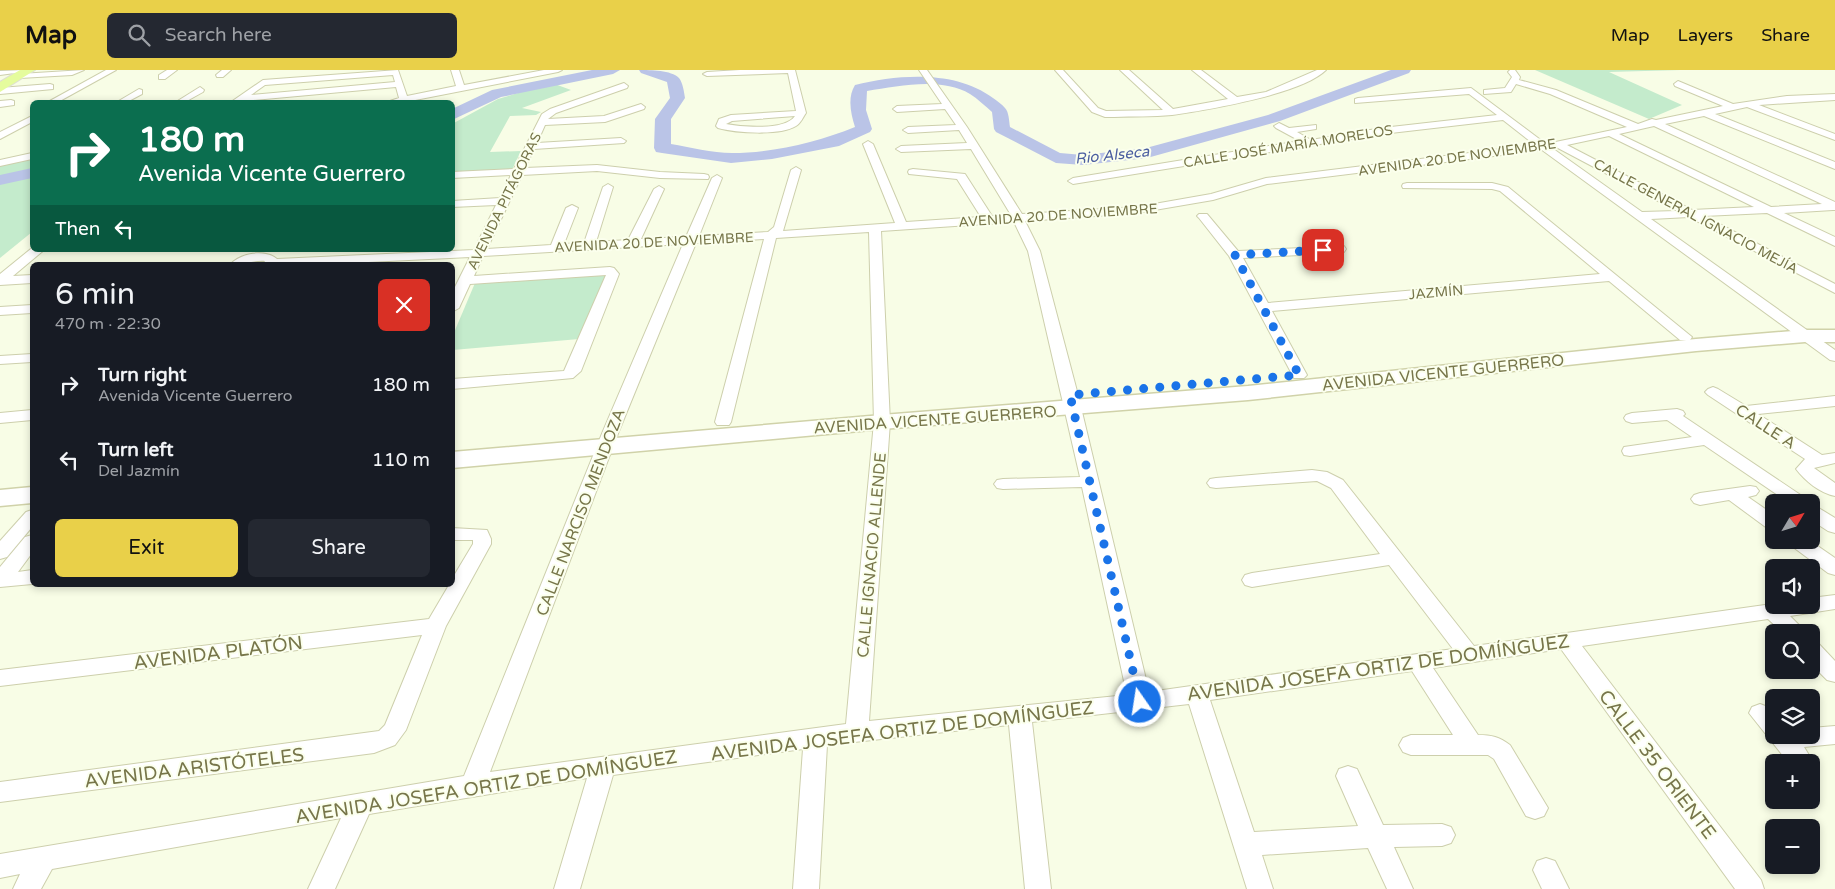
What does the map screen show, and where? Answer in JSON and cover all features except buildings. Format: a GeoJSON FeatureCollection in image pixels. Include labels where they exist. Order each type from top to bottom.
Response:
{"type":"FeatureCollection","features":[{"type":"Feature","properties":{"kind":"main road"},"geometry":{"type":"LineString","coordinates":[[0,89],[21,74]]}},
{"type":"Feature","properties":{"kind":"main road","name":"AVENIDA VICENTE GUERRERO"},"geometry":{"type":"LineString","coordinates":[[1072,402],[1299,375],[1395,371],[1835,328]]}},
{"type":"Feature","properties":{"kind":"main road","name":"AVENIDA VICENTE GUERRERO"},"geometry":{"type":"LineString","coordinates":[[455,445],[608,439],[882,415],[1072,402],[1248,393],[1395,371],[1685,337],[1799,332],[1835,336]]}},
{"type":"Feature","properties":{"kind":"main road","name":"AVENIDA VICENTE GUERRERO"},"geometry":{"type":"LineString","coordinates":[[455,460],[723,422],[882,415]]}},
{"type":"Feature","properties":{"kind":"main road"},"geometry":{"type":"LineString","coordinates":[[0,487],[30,484]]}},
{"type":"Feature","properties":{"kind":"main road"},"geometry":{"type":"LineString","coordinates":[[0,498],[30,495]]}},
{"type":"Feature","properties":{"kind":"street"},"geometry":{"type":"LineString","coordinates":[[0,72],[21,74],[80,70]]}},
{"type":"Feature","properties":{"kind":"street"},"geometry":{"type":"LineString","coordinates":[[162,77],[173,70]]}},
{"type":"Feature","properties":{"kind":"street"},"geometry":{"type":"LineString","coordinates":[[455,70],[461,88]]}},
{"type":"Feature","properties":{"kind":"street"},"geometry":{"type":"LineString","coordinates":[[448,100],[514,73],[558,70]]}},
{"type":"Feature","properties":{"kind":"street"},"geometry":{"type":"LineString","coordinates":[[707,74],[791,70],[801,113],[794,123],[784,127],[734,129],[721,126],[722,121],[726,119],[801,113]]}},
{"type":"Feature","properties":{"kind":"street"},"geometry":{"type":"LineString","coordinates":[[1059,70],[1099,112],[1114,114],[1171,112],[1276,91],[1313,76],[1322,70]]}},
{"type":"Feature","properties":{"kind":"street"},"geometry":{"type":"LineString","coordinates":[[1124,70],[1171,112]]}},
{"type":"Feature","properties":{"kind":"street"},"geometry":{"type":"LineString","coordinates":[[1196,70],[1234,99]]}},
{"type":"Feature","properties":{"kind":"street"},"geometry":{"type":"LineString","coordinates":[[1196,70],[1209,70]]}},
{"type":"Feature","properties":{"kind":"street"},"geometry":{"type":"LineString","coordinates":[[56,100],[116,71]]}},
{"type":"Feature","properties":{"kind":"street"},"geometry":{"type":"LineString","coordinates":[[65,100],[116,71]]}},
{"type":"Feature","properties":{"kind":"street"},"geometry":{"type":"LineString","coordinates":[[238,100],[263,83],[396,72],[404,100],[499,80]]}},
{"type":"Feature","properties":{"kind":"street"},"geometry":{"type":"LineString","coordinates":[[1508,90],[1516,77],[1512,72]]}},
{"type":"Feature","properties":{"kind":"street"},"geometry":{"type":"LineString","coordinates":[[926,73],[1018,218],[1034,251],[1072,402],[1140,702]]}},
{"type":"Feature","properties":{"kind":"street"},"geometry":{"type":"LineString","coordinates":[[0,80],[21,74]]}},
{"type":"Feature","properties":{"kind":"street"},"geometry":{"type":"LineString","coordinates":[[1514,81],[1540,88],[1634,126]]}},
{"type":"Feature","properties":{"kind":"street"},"geometry":{"type":"LineString","coordinates":[[238,100],[400,84]]}},
{"type":"Feature","properties":{"kind":"street"},"geometry":{"type":"LineString","coordinates":[[1678,84],[1731,107]]}},
{"type":"Feature","properties":{"kind":"street"},"geometry":{"type":"LineString","coordinates":[[543,122],[548,113],[624,86]]}},
{"type":"Feature","properties":{"kind":"street"},"geometry":{"type":"LineString","coordinates":[[0,89],[50,87]]}},
{"type":"Feature","properties":{"kind":"street"},"geometry":{"type":"LineString","coordinates":[[1486,92],[1540,88]]}},
{"type":"Feature","properties":{"kind":"street"},"geometry":{"type":"LineString","coordinates":[[183,100],[200,90]]}},
{"type":"Feature","properties":{"kind":"street"},"geometry":{"type":"LineString","coordinates":[[1358,101],[1471,91],[1544,147],[1835,357]]}},
{"type":"Feature","properties":{"kind":"street"},"geometry":{"type":"LineString","coordinates":[[125,100],[139,92]]}},
{"type":"Feature","properties":{"kind":"street","name":"AVENIDA 20 DE NOVIEMBRE"},"geometry":{"type":"LineString","coordinates":[[243,262],[268,257],[480,253],[1154,208],[1213,197],[1266,181],[1544,147],[1634,126],[1747,104],[1787,99],[1835,97]]}},
{"type":"Feature","properties":{"kind":"street"},"geometry":{"type":"LineString","coordinates":[[0,104],[12,103]]}},
{"type":"Feature","properties":{"kind":"street"},"geometry":{"type":"LineString","coordinates":[[1747,104],[1835,138]]}},
{"type":"Feature","properties":{"kind":"street"},"geometry":{"type":"LineString","coordinates":[[897,109],[948,106]]}},
{"type":"Feature","properties":{"kind":"street"},"geometry":{"type":"LineString","coordinates":[[543,122],[605,119],[641,107]]}},
{"type":"Feature","properties":{"kind":"street"},"geometry":{"type":"LineString","coordinates":[[1703,112],[1835,166]]}},
{"type":"Feature","properties":{"kind":"street"},"geometry":{"type":"LineString","coordinates":[[0,130],[30,114]]}},
{"type":"Feature","properties":{"kind":"street","name":"CALLE JOSÉ MARÍA MORELOS"},"geometry":{"type":"LineString","coordinates":[[1073,180],[1392,129],[1504,116]]}},
{"type":"Feature","properties":{"kind":"street"},"geometry":{"type":"LineString","coordinates":[[0,136],[30,120]]}},
{"type":"Feature","properties":{"kind":"street","name":"AVENIDA PITÁGORAS"},"geometry":{"type":"LineString","coordinates":[[455,302],[543,122]]}},
{"type":"Feature","properties":{"kind":"street"},"geometry":{"type":"LineString","coordinates":[[1655,122],[1835,200]]}},
{"type":"Feature","properties":{"kind":"street"},"geometry":{"type":"LineString","coordinates":[[1655,122],[1835,206]]}},
{"type":"Feature","properties":{"kind":"street"},"geometry":{"type":"LineString","coordinates":[[908,130],[962,127]]}},
{"type":"Feature","properties":{"kind":"street"},"geometry":{"type":"LineString","coordinates":[[1308,142],[1283,128],[1313,127]]}},
{"type":"Feature","properties":{"kind":"street"},"geometry":{"type":"LineString","coordinates":[[1608,132],[1835,242]]}},
{"type":"Feature","properties":{"kind":"street"},"geometry":{"type":"LineString","coordinates":[[532,146],[621,141]]}},
{"type":"Feature","properties":{"kind":"street"},"geometry":{"type":"LineString","coordinates":[[868,144],[902,226]]}},
{"type":"Feature","properties":{"kind":"street","name":"CALLE GENERAL IGNACIO MEJÍA"},"geometry":{"type":"LineString","coordinates":[[1557,144],[1835,289]]}},
{"type":"Feature","properties":{"kind":"street"},"geometry":{"type":"LineString","coordinates":[[0,152],[30,146]]}},
{"type":"Feature","properties":{"kind":"street"},"geometry":{"type":"LineString","coordinates":[[901,149],[974,146]]}},
{"type":"Feature","properties":{"kind":"street"},"geometry":{"type":"LineString","coordinates":[[0,163],[30,156]]}},
{"type":"Feature","properties":{"kind":"street"},"geometry":{"type":"LineString","coordinates":[[455,175],[603,168],[660,175],[704,177]]}},
{"type":"Feature","properties":{"kind":"street"},"geometry":{"type":"LineString","coordinates":[[723,422],[771,235],[779,228],[796,170]]}},
{"type":"Feature","properties":{"kind":"street"},"geometry":{"type":"LineString","coordinates":[[913,172],[961,176],[988,220]]}},
{"type":"Feature","properties":{"kind":"street","name":"CALLE NARCISO MENDOZA"},"geometry":{"type":"LineString","coordinates":[[473,785],[608,439],[717,178]]}},
{"type":"Feature","properties":{"kind":"street"},"geometry":{"type":"LineString","coordinates":[[1407,186],[1499,187],[1685,337]]}},
{"type":"Feature","properties":{"kind":"street"},"geometry":{"type":"LineString","coordinates":[[589,246],[608,187]]}},
{"type":"Feature","properties":{"kind":"street"},"geometry":{"type":"LineString","coordinates":[[633,243],[659,190]]}},
{"type":"Feature","properties":{"kind":"street"},"geometry":{"type":"LineString","coordinates":[[455,204],[505,201]]}},
{"type":"Feature","properties":{"kind":"street"},"geometry":{"type":"LineString","coordinates":[[1639,216],[1835,206]]}},
{"type":"Feature","properties":{"kind":"street"},"geometry":{"type":"LineString","coordinates":[[556,248],[572,208]]}},
{"type":"Feature","properties":{"kind":"street"},"geometry":{"type":"LineString","coordinates":[[1203,216],[1232,250],[1299,375]]}},
{"type":"Feature","properties":{"kind":"street","name":"CALLE IGNACIO ALLENDE"},"geometry":{"type":"LineString","coordinates":[[857,732],[882,415],[875,228]]}},
{"type":"Feature","properties":{"kind":"street"},"geometry":{"type":"LineString","coordinates":[[0,266],[30,243]]}},
{"type":"Feature","properties":{"kind":"street"},"geometry":{"type":"LineString","coordinates":[[1232,250],[1340,249]]}},
{"type":"Feature","properties":{"kind":"street"},"geometry":{"type":"LineString","coordinates":[[0,281],[36,252]]}},
{"type":"Feature","properties":{"kind":"street"},"geometry":{"type":"LineString","coordinates":[[455,384],[568,375],[573,371],[613,272],[466,280]]}},
{"type":"Feature","properties":{"kind":"street","name":"JAZMÍN"},"geometry":{"type":"LineString","coordinates":[[1262,308],[1610,277]]}},
{"type":"Feature","properties":{"kind":"street"},"geometry":{"type":"LineString","coordinates":[[0,281],[30,279]]}},
{"type":"Feature","properties":{"kind":"street"},"geometry":{"type":"LineString","coordinates":[[0,311],[30,309]]}},
{"type":"Feature","properties":{"kind":"street"},"geometry":{"type":"LineString","coordinates":[[0,360],[30,358]]}},
{"type":"Feature","properties":{"kind":"street","name":"CALLE A"},"geometry":{"type":"LineString","coordinates":[[1713,392],[1819,463],[1814,479],[1835,491]]}},
{"type":"Feature","properties":{"kind":"street"},"geometry":{"type":"LineString","coordinates":[[1744,411],[1835,401]]}},
{"type":"Feature","properties":{"kind":"street"},"geometry":{"type":"LineString","coordinates":[[0,418],[30,415]]}},
{"type":"Feature","properties":{"kind":"street"},"geometry":{"type":"LineString","coordinates":[[1632,418],[1674,415],[1787,494]]}},
{"type":"Feature","properties":{"kind":"street"},"geometry":{"type":"LineString","coordinates":[[1630,450],[1708,439]]}},
{"type":"Feature","properties":{"kind":"street"},"geometry":{"type":"LineString","coordinates":[[1216,483],[1312,475],[1330,479],[1337,484],[1468,655]]}},
{"type":"Feature","properties":{"kind":"street"},"geometry":{"type":"LineString","coordinates":[[1003,484],[1090,482]]}},
{"type":"Feature","properties":{"kind":"street"},"geometry":{"type":"LineString","coordinates":[[1700,499],[1741,493],[1765,516]]}},
{"type":"Feature","properties":{"kind":"street"},"geometry":{"type":"LineString","coordinates":[[1820,517],[1835,527]]}},
{"type":"Feature","properties":{"kind":"street"},"geometry":{"type":"LineString","coordinates":[[0,553],[30,518]]}},
{"type":"Feature","properties":{"kind":"street"},"geometry":{"type":"LineString","coordinates":[[436,626],[482,544],[480,534],[455,534]]}},
{"type":"Feature","properties":{"kind":"street"},"geometry":{"type":"LineString","coordinates":[[0,580],[30,543]]}},
{"type":"Feature","properties":{"kind":"street"},"geometry":{"type":"LineString","coordinates":[[1809,549],[1835,568]]}},
{"type":"Feature","properties":{"kind":"street"},"geometry":{"type":"LineString","coordinates":[[1252,580],[1393,558]]}},
{"type":"Feature","properties":{"kind":"street"},"geometry":{"type":"LineString","coordinates":[[0,580],[30,577]]}},
{"type":"Feature","properties":{"kind":"street","name":"AVENIDA JOSEFA ORTIZ DE DOMÍNGUEZ"},"geometry":{"type":"LineString","coordinates":[[1820,604],[1835,602]]}},
{"type":"Feature","properties":{"kind":"street","name":"AVENIDA JOSEFA ORTIZ DE DOMÍNGUEZ"},"geometry":{"type":"LineString","coordinates":[[0,866],[473,785],[603,766],[857,732],[1140,702],[1765,612]]}},
{"type":"Feature","properties":{"kind":"street"},"geometry":{"type":"LineString","coordinates":[[1775,614],[1786,624]]}},
{"type":"Feature","properties":{"kind":"street","name":"AVENIDA PLATÓN"},"geometry":{"type":"LineString","coordinates":[[0,678],[436,626]]}},
{"type":"Feature","properties":{"kind":"street","name":"AVENIDA ARISTÓTELES"},"geometry":{"type":"LineString","coordinates":[[0,792],[374,743],[387,738],[394,730],[436,626]]}},
{"type":"Feature","properties":{"kind":"street","name":"CALLE 35 ORIENTE"},"geometry":{"type":"LineString","coordinates":[[1566,640],[1751,889]]}},
{"type":"Feature","properties":{"kind":"street"},"geometry":{"type":"LineString","coordinates":[[1820,659],[1835,674]]}},
{"type":"Feature","properties":{"kind":"street"},"geometry":{"type":"LineString","coordinates":[[1417,662],[1471,744]]}},
{"type":"Feature","properties":{"kind":"street"},"geometry":{"type":"LineString","coordinates":[[1197,694],[1260,889]]}},
{"type":"Feature","properties":{"kind":"street"},"geometry":{"type":"LineString","coordinates":[[1020,715],[1038,889]]}},
{"type":"Feature","properties":{"kind":"street"},"geometry":{"type":"LineString","coordinates":[[1820,734],[1835,735]]}},
{"type":"Feature","properties":{"kind":"street"},"geometry":{"type":"LineString","coordinates":[[806,889],[816,738]]}},
{"type":"Feature","properties":{"kind":"street"},"geometry":{"type":"LineString","coordinates":[[1411,745],[1487,744],[1498,748],[1536,808]]}},
{"type":"Feature","properties":{"kind":"street"},"geometry":{"type":"LineString","coordinates":[[1787,744],[1795,754]]}},
{"type":"Feature","properties":{"kind":"street"},"geometry":{"type":"LineString","coordinates":[[567,889],[603,766]]}},
{"type":"Feature","properties":{"kind":"street"},"geometry":{"type":"LineString","coordinates":[[1348,776],[1400,889]]}},
{"type":"Feature","properties":{"kind":"street"},"geometry":{"type":"LineString","coordinates":[[321,889],[360,805]]}},
{"type":"Feature","properties":{"kind":"street"},"geometry":{"type":"LineString","coordinates":[[1246,844],[1376,836],[1442,835]]}},
{"type":"Feature","properties":{"kind":"street"},"geometry":{"type":"LineString","coordinates":[[26,889],[44,859]]}},
{"type":"Feature","properties":{"kind":"green space"},"geometry":{"type":"Polygon","coordinates":[[[1535,70],[1681,70],[1609,72],[1682,105],[1649,119],[1535,70]]]}},
{"type":"Feature","properties":{"kind":"green space"},"geometry":{"type":"Polygon","coordinates":[[[552,83],[571,90],[522,108],[541,112],[536,115],[510,116],[490,152],[521,151],[512,170],[455,172],[455,122],[498,99],[552,83]]]}},
{"type":"Feature","properties":{"kind":"green space"},"geometry":{"type":"Polygon","coordinates":[[[30,158],[30,234],[0,258],[0,165],[30,158]]]}},
{"type":"Feature","properties":{"kind":"green space"},"geometry":{"type":"Polygon","coordinates":[[[609,274],[579,339],[455,350],[455,330],[475,283],[609,274]]]}},
{"type":"Feature","properties":{"kind":"waterway","name":"Rio Alseca"},"geometry":{"type":"LineString","coordinates":[[455,114],[497,93],[613,70]]}},
{"type":"Feature","properties":{"kind":"waterway","name":"Rio Alseca"},"geometry":{"type":"LineString","coordinates":[[646,70],[673,80],[678,98],[663,119],[662,148],[731,158],[772,154],[833,142],[864,129],[858,110],[860,88],[903,82],[934,81],[963,85],[975,91],[999,110],[1002,129],[1056,158],[1083,160],[1147,153],[1274,118],[1404,70]]}},
{"type":"Feature","properties":{"kind":"waterway","name":"Rio Alseca"},"geometry":{"type":"LineString","coordinates":[[0,180],[30,173]]}},
{"type":"Feature","properties":{"kind":"route"},"geometry":{"type":"LineString","coordinates":[[1140,702],[1070,395],[1299,375],[1235,255],[1323,250]]}}]}
